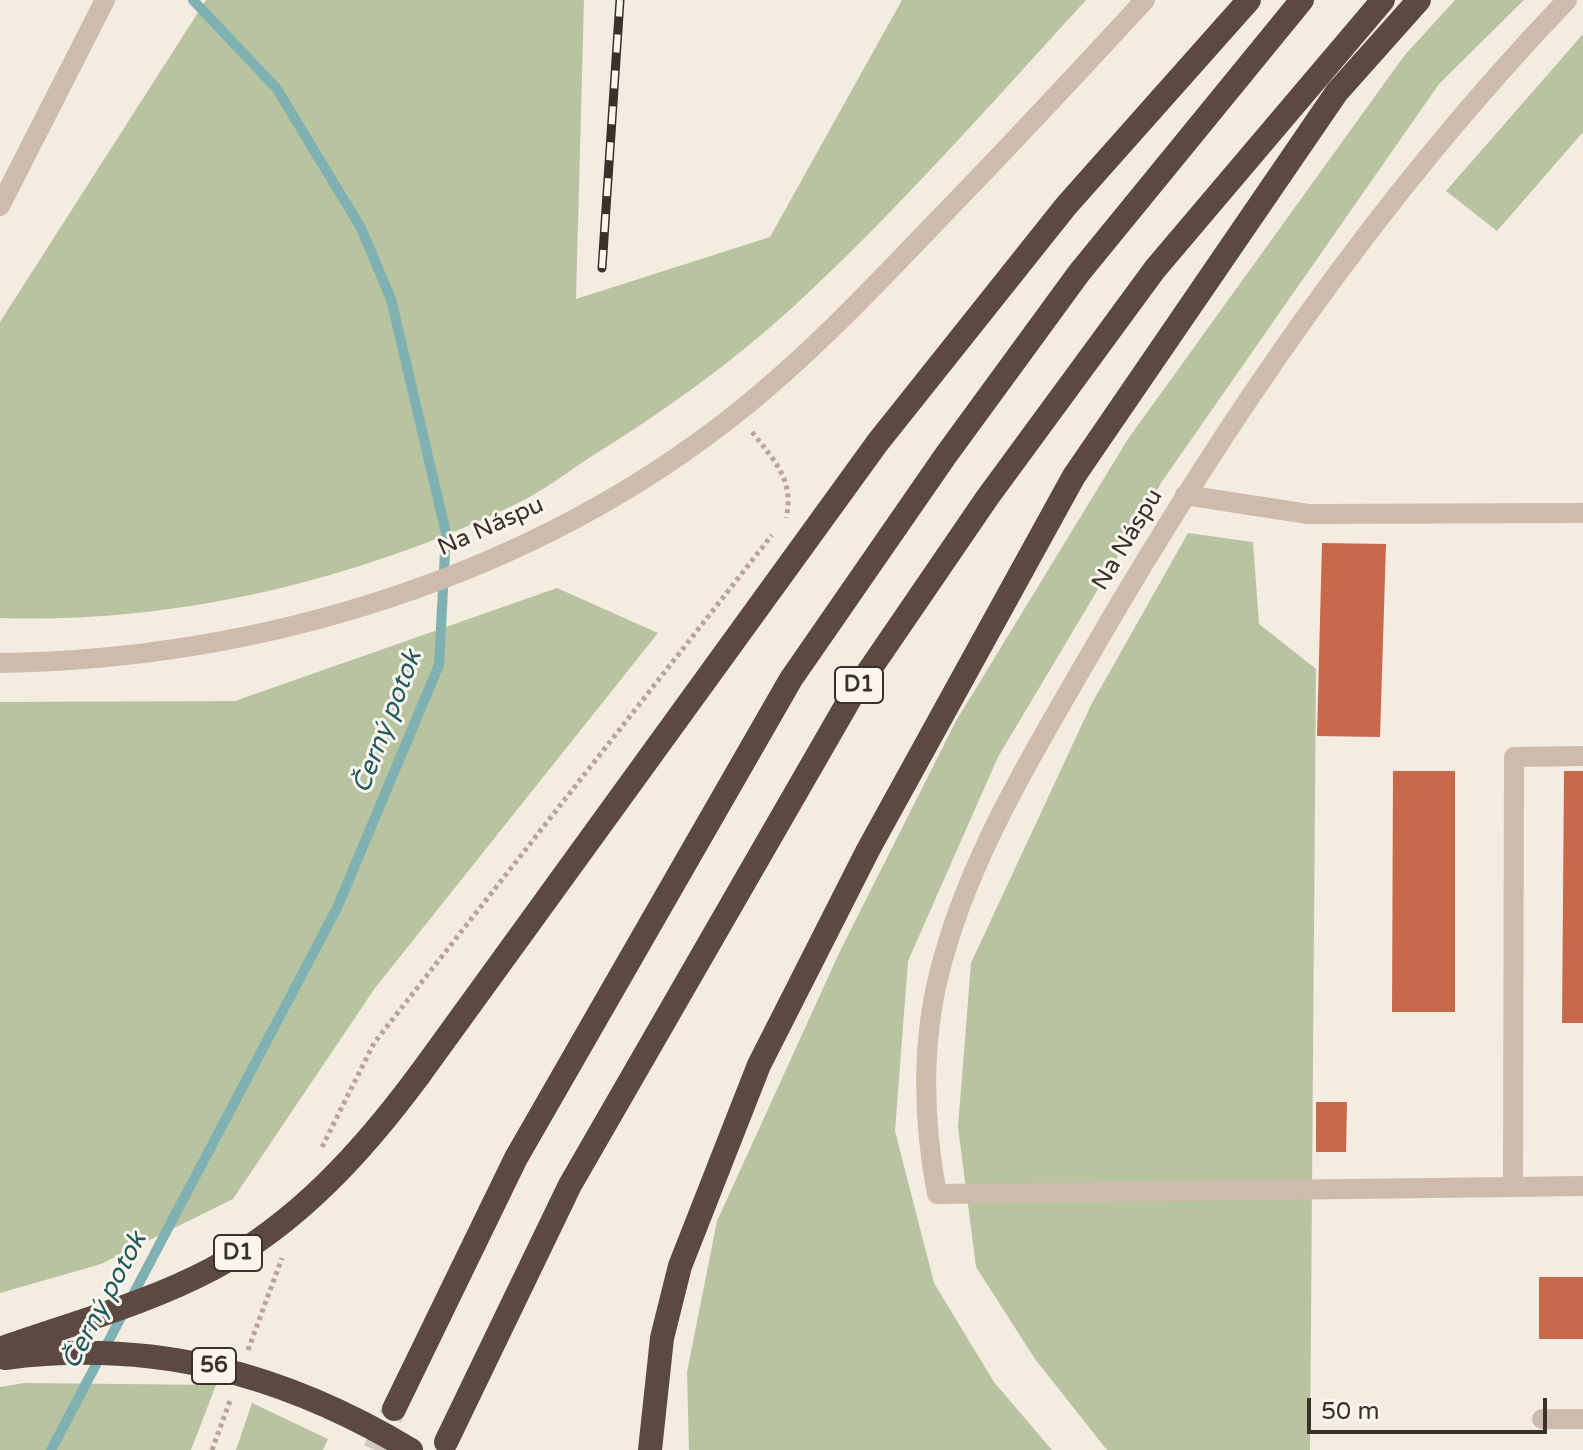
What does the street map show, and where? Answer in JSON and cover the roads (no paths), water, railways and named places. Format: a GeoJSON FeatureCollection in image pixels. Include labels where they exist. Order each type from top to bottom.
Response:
{"type":"FeatureCollection","features":[{"type":"Feature","properties":{"kind":"highway","name":"D1"},"geometry":{"type":"LineString","coordinates":[[0,1349],[160,1292],[212,1269],[261,1239],[347,1164],[420,1074],[878,442],[1066,206],[1249,0]]}},
{"type":"Feature","properties":{"kind":"highway","name":"D1"},"geometry":{"type":"LineString","coordinates":[[394,1409],[516,1158],[791,679],[946,455],[1079,273],[1302,0]]}},
{"type":"Feature","properties":{"kind":"highway","name":"D1"},"geometry":{"type":"LineString","coordinates":[[446,1442],[570,1185],[851,697],[987,498],[1155,269],[1383,0]]}},
{"type":"Feature","properties":{"kind":"highway"},"geometry":{"type":"LineString","coordinates":[[650,1450],[662,1338],[680,1266],[759,1065],[868,850],[1074,476],[1337,92],[1419,0]]}},
{"type":"Feature","properties":{"kind":"highway","name":"56"},"geometry":{"type":"LineString","coordinates":[[0,1358],[51,1352],[129,1353],[218,1366],[303,1394],[367,1424],[411,1450]]}},
{"type":"Feature","properties":{"kind":"street"},"geometry":{"type":"LineString","coordinates":[[0,206],[105,0]]}},
{"type":"Feature","properties":{"kind":"street","name":"Na Náspu"},"geometry":{"type":"LineString","coordinates":[[0,663],[90,659],[203,645],[344,613],[444,578],[519,545],[616,493],[736,413],[843,318],[1145,0]]}},
{"type":"Feature","properties":{"kind":"street","name":"Na Náspu"},"geometry":{"type":"LineString","coordinates":[[1513,1187],[937,1194],[930,1156],[925,1077],[934,1000],[952,929],[987,846],[1048,728],[1185,495],[1298,325],[1377,221],[1531,38],[1567,0]]}},
{"type":"Feature","properties":{"kind":"street"},"geometry":{"type":"LineString","coordinates":[[1185,495],[1308,514],[1583,513]]}},
{"type":"Feature","properties":{"kind":"street"},"geometry":{"type":"LineString","coordinates":[[1583,756],[1514,757],[1513,1187],[1583,1186]]}},
{"type":"Feature","properties":{"kind":"street"},"geometry":{"type":"LineString","coordinates":[[1542,1419],[1583,1419]]}},
{"type":"Feature","properties":{"kind":"waterway","name":"Černý potok"},"geometry":{"type":"LineString","coordinates":[[51,1450],[337,908],[439,665],[446,533],[391,299],[361,228],[277,89],[193,0]]}},
{"type":"Feature","properties":{"kind":"tunnel"},"geometry":{"type":"LineString","coordinates":[[375,1450],[394,1409]]}},
{"type":"Feature","properties":{"kind":"railway"},"geometry":{"type":"LineString","coordinates":[[602,268],[620,0]]}}]}
